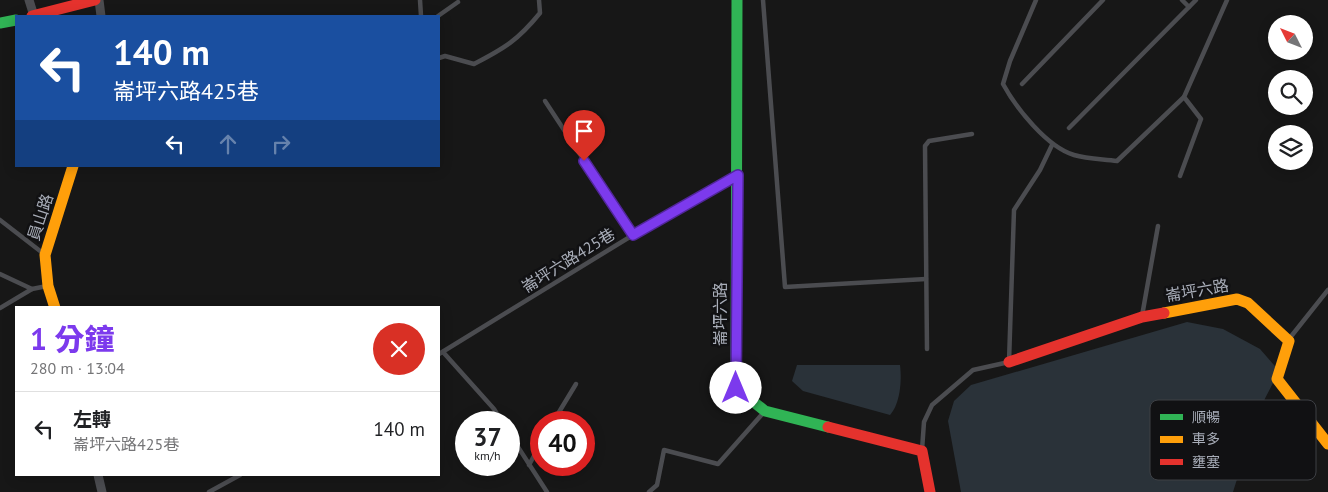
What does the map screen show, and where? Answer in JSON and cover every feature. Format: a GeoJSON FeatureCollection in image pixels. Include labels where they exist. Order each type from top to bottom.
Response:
{"type":"FeatureCollection","features":[{"type":"Feature","properties":{"kind":"street"},"geometry":{"type":"LineString","coordinates":[[29,0],[33,15]]}},
{"type":"Feature","properties":{"kind":"street"},"geometry":{"type":"LineString","coordinates":[[37,15],[95,0]]}},
{"type":"Feature","properties":{"kind":"street"},"geometry":{"type":"LineString","coordinates":[[99,0],[101,15]]}},
{"type":"Feature","properties":{"kind":"street","name":"崙坪六路"},"geometry":{"type":"LineString","coordinates":[[737,0],[736,388],[765,410],[922,451]]}},
{"type":"Feature","properties":{"kind":"street"},"geometry":{"type":"LineString","coordinates":[[0,23],[15,20]]}},
{"type":"Feature","properties":{"kind":"street","name":"員山路"},"geometry":{"type":"LineString","coordinates":[[54,306],[48,286],[45,255],[73,167]]}},
{"type":"Feature","properties":{"kind":"street","name":"崙坪六路"},"geometry":{"type":"LineString","coordinates":[[1009,362],[1142,317],[1237,299],[1248,303],[1289,340]]}},
{"type":"Feature","properties":{"kind":"street"},"geometry":{"type":"LineString","coordinates":[[1289,340],[1277,379],[1293,400]]}},
{"type":"Feature","properties":{"kind":"street"},"geometry":{"type":"LineString","coordinates":[[1316,429],[1328,444]]}},
{"type":"Feature","properties":{"kind":"street"},"geometry":{"type":"LineString","coordinates":[[922,451],[930,492]]}},
{"type":"Feature","properties":{"kind":"street"},"geometry":{"type":"LineString","coordinates":[[98,476],[102,492]]}},
{"type":"Feature","properties":{"kind":"lane"},"geometry":{"type":"LineString","coordinates":[[420,0],[422,15]]}},
{"type":"Feature","properties":{"kind":"lane"},"geometry":{"type":"LineString","coordinates":[[440,58],[445,56],[474,64],[503,49],[522,35],[540,13],[539,0]]}},
{"type":"Feature","properties":{"kind":"lane"},"geometry":{"type":"LineString","coordinates":[[764,0],[785,287],[926,279]]}},
{"type":"Feature","properties":{"kind":"lane"},"geometry":{"type":"LineString","coordinates":[[1036,0],[1010,61],[1003,84],[1010,97],[1052,145],[1074,155],[1117,161],[1184,97],[1228,0]]}},
{"type":"Feature","properties":{"kind":"lane"},"geometry":{"type":"LineString","coordinates":[[1022,84],[1103,0]]}},
{"type":"Feature","properties":{"kind":"lane"},"geometry":{"type":"LineString","coordinates":[[1182,0],[1189,7]]}},
{"type":"Feature","properties":{"kind":"lane"},"geometry":{"type":"LineString","coordinates":[[1069,128],[1196,0]]}},
{"type":"Feature","properties":{"kind":"lane"},"geometry":{"type":"LineString","coordinates":[[439,15],[458,2]]}},
{"type":"Feature","properties":{"kind":"lane"},"geometry":{"type":"LineString","coordinates":[[1180,176],[1201,119],[1184,97]]}},
{"type":"Feature","properties":{"kind":"lane"},"geometry":{"type":"LineString","coordinates":[[545,101],[633,235]]}},
{"type":"Feature","properties":{"kind":"lane"},"geometry":{"type":"LineString","coordinates":[[927,349],[925,146],[929,141],[972,134]]}},
{"type":"Feature","properties":{"kind":"lane"},"geometry":{"type":"LineString","coordinates":[[922,451],[924,422],[932,405],[973,370],[1009,362],[1014,210],[1040,170],[1052,145]]}},
{"type":"Feature","properties":{"kind":"lane","name":"崙坪六路425巷"},"geometry":{"type":"LineString","coordinates":[[441,353],[633,235],[738,175]]}},
{"type":"Feature","properties":{"kind":"lane"},"geometry":{"type":"LineString","coordinates":[[0,220],[45,255]]}},
{"type":"Feature","properties":{"kind":"lane"},"geometry":{"type":"LineString","coordinates":[[1142,317],[1158,226]]}},
{"type":"Feature","properties":{"kind":"lane"},"geometry":{"type":"LineString","coordinates":[[0,274],[32,289]]}},
{"type":"Feature","properties":{"kind":"lane"},"geometry":{"type":"LineString","coordinates":[[0,308],[32,289],[48,286]]}},
{"type":"Feature","properties":{"kind":"lane"},"geometry":{"type":"LineString","coordinates":[[1289,340],[1303,319],[1328,290]]}},
{"type":"Feature","properties":{"kind":"lane"},"geometry":{"type":"LineString","coordinates":[[441,353],[495,411]]}},
{"type":"Feature","properties":{"kind":"lane"},"geometry":{"type":"LineString","coordinates":[[560,411],[576,384]]}},
{"type":"Feature","properties":{"kind":"lane"},"geometry":{"type":"LineString","coordinates":[[650,492],[657,485],[664,450],[718,464],[765,410]]}},
{"type":"Feature","properties":{"kind":"lane"},"geometry":{"type":"LineString","coordinates":[[520,452],[547,492]]}},
{"type":"Feature","properties":{"kind":"lane"},"geometry":{"type":"LineString","coordinates":[[209,492],[238,476]]}},
{"type":"Feature","properties":{"kind":"shaded area"},"geometry":{"type":"Polygon","coordinates":[[[1187,322],[1223,329],[1260,349],[1280,372],[1264,400],[1150,400],[1150,480],[1237,480],[1233,492],[961,492],[948,421],[954,401],[971,385],[1187,322]]]}},
{"type":"Feature","properties":{"kind":"shaded area"},"geometry":{"type":"Polygon","coordinates":[[[797,365],[900,365],[901,378],[896,405],[890,415],[803,391],[792,381],[797,365]]]}},
{"type":"Feature","properties":{"kind":"traffic: fast"},"geometry":{"type":"LineString","coordinates":[[737,0],[736,388],[765,411],[828,427]]}},
{"type":"Feature","properties":{"kind":"traffic: fast"},"geometry":{"type":"LineString","coordinates":[[0,23],[15,20]]}},
{"type":"Feature","properties":{"kind":"traffic: slow"},"geometry":{"type":"LineString","coordinates":[[54,306],[48,286],[45,255],[73,167]]}},
{"type":"Feature","properties":{"kind":"traffic: slow"},"geometry":{"type":"LineString","coordinates":[[1164,313],[1237,299],[1248,303],[1289,341],[1277,379],[1293,400]]}},
{"type":"Feature","properties":{"kind":"traffic: slow"},"geometry":{"type":"LineString","coordinates":[[1316,429],[1328,444]]}},
{"type":"Feature","properties":{"kind":"traffic: jam"},"geometry":{"type":"LineString","coordinates":[[36,15],[95,0]]}},
{"type":"Feature","properties":{"kind":"traffic: jam"},"geometry":{"type":"LineString","coordinates":[[1009,362],[1142,317],[1164,313]]}},
{"type":"Feature","properties":{"kind":"traffic: jam"},"geometry":{"type":"LineString","coordinates":[[828,427],[922,451],[930,492]]}},
{"type":"Feature","properties":{"kind":"route"},"geometry":{"type":"LineString","coordinates":[[584,161],[633,235],[738,175],[736,388]]}}]}
